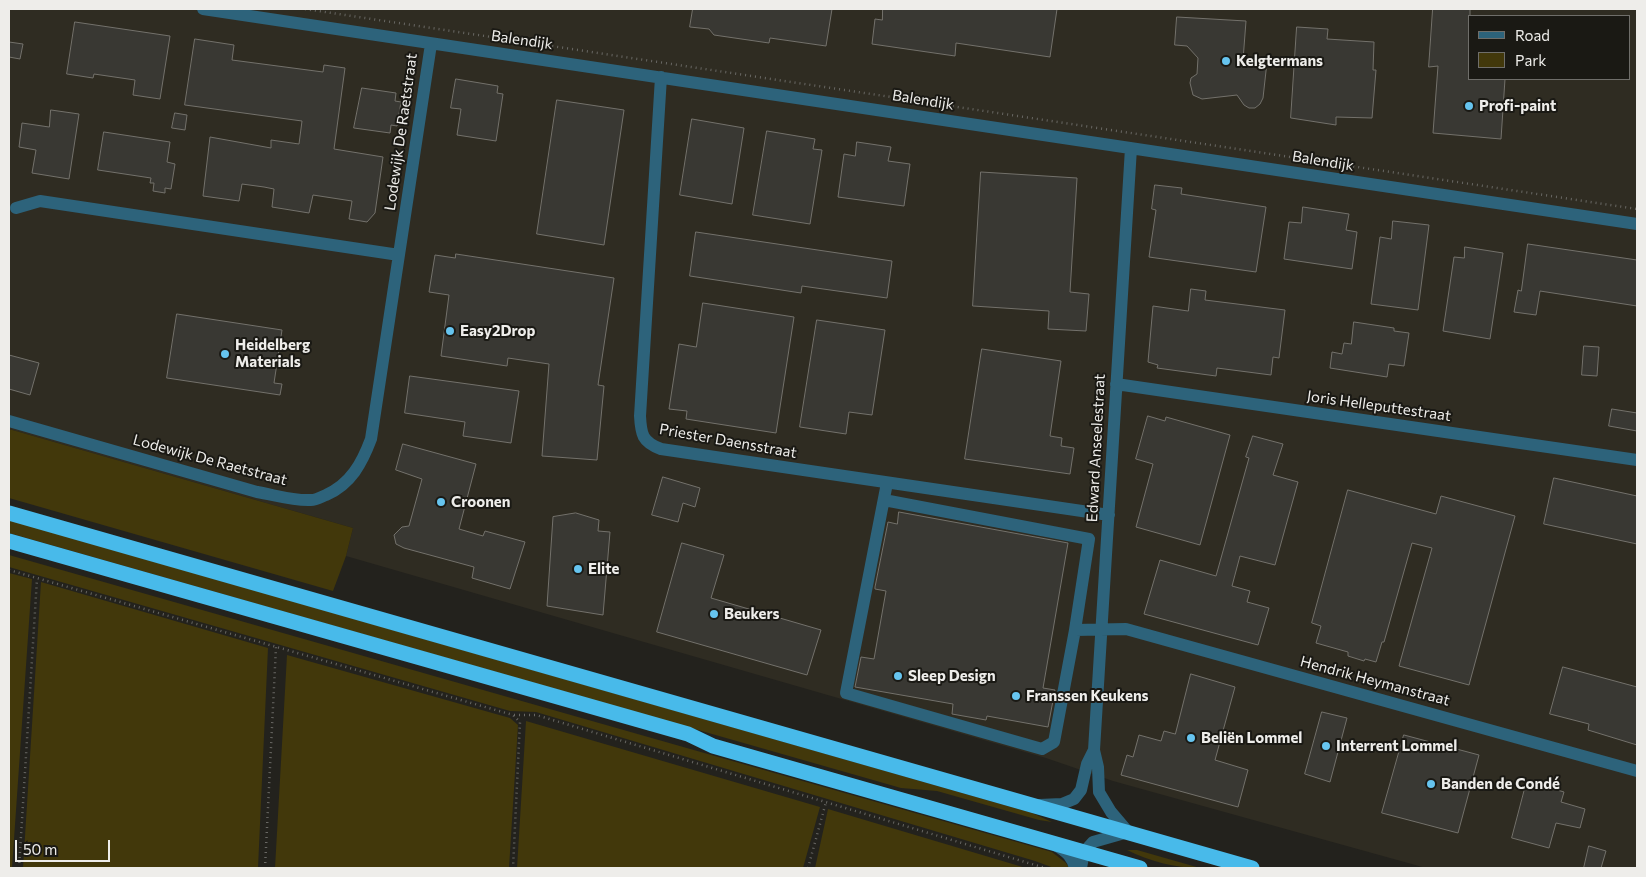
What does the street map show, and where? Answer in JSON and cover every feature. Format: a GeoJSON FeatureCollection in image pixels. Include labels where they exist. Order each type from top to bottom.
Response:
{"type":"FeatureCollection","features":[{"type":"Feature","properties":{"kind":"highway"},"geometry":{"type":"LineString","coordinates":[[9,513],[1252,868]]}},
{"type":"Feature","properties":{"kind":"highway"},"geometry":{"type":"LineString","coordinates":[[9,541],[678,732],[713,746],[1084,852],[1114,865],[1140,868]]}},
{"type":"Feature","properties":{"kind":"street","name":"Balendijk"},"geometry":{"type":"LineString","coordinates":[[203,9],[228,11],[431,44],[1637,224]]}},
{"type":"Feature","properties":{"kind":"street","name":"Lodewijk De Raetstraat"},"geometry":{"type":"LineString","coordinates":[[9,421],[257,492],[288,498],[313,500],[331,493],[352,477],[363,459],[371,439],[431,44]]}},
{"type":"Feature","properties":{"kind":"street","name":"Priester Daensstraat"},"geometry":{"type":"LineString","coordinates":[[661,77],[640,416],[641,430],[645,440],[650,445],[661,449],[1109,516]]}},
{"type":"Feature","properties":{"kind":"street","name":"Edward Anseelestraat"},"geometry":{"type":"LineString","coordinates":[[1128,832],[1111,812],[1099,792],[1098,767],[1094,750],[1131,148]]}},
{"type":"Feature","properties":{"kind":"street"},"geometry":{"type":"LineString","coordinates":[[16,208],[40,202],[399,255]]}},
{"type":"Feature","properties":{"kind":"street","name":"Joris Helleputtestraat"},"geometry":{"type":"LineString","coordinates":[[1116,384],[1637,460]]}},
{"type":"Feature","properties":{"kind":"street"},"geometry":{"type":"LineString","coordinates":[[884,500],[1089,539],[1075,630],[1054,742],[1042,749],[846,693],[887,483]]}},
{"type":"Feature","properties":{"kind":"street","name":"Hendrik Heymanstraat"},"geometry":{"type":"LineString","coordinates":[[1075,630],[1126,629],[1637,771]]}},
{"type":"Feature","properties":{"kind":"street","name":"Edward Anseelestraat"},"geometry":{"type":"LineString","coordinates":[[1031,805],[1062,804],[1074,799],[1081,790],[1087,764],[1094,750]]}},
{"type":"Feature","properties":{"kind":"street"},"geometry":{"type":"LineString","coordinates":[[1081,868],[1084,852],[1093,842],[1128,832]]}},
{"type":"Feature","properties":{"kind":"street"},"geometry":{"type":"LineString","coordinates":[[1053,843],[1065,850],[1072,859],[1075,868]]}},
{"type":"Feature","properties":{"kind":"path"},"geometry":{"type":"LineString","coordinates":[[305,9],[1637,209]]}},
{"type":"Feature","properties":{"kind":"path"},"geometry":{"type":"LineString","coordinates":[[9,570],[513,715],[536,715],[1045,868]]}},
{"type":"Feature","properties":{"kind":"path"},"geometry":{"type":"LineString","coordinates":[[19,868],[37,579]]}},
{"type":"Feature","properties":{"kind":"path"},"geometry":{"type":"LineString","coordinates":[[265,868],[276,647]]}},
{"type":"Feature","properties":{"kind":"path"},"geometry":{"type":"LineString","coordinates":[[513,715],[520,722],[513,868]]}},
{"type":"Feature","properties":{"kind":"path"},"geometry":{"type":"LineString","coordinates":[[808,868],[826,802]]}},
{"type":"Feature","properties":{"kind":"shaded area"},"geometry":{"type":"Polygon","coordinates":[[[9,9],[1637,9],[1637,868],[1426,868],[1113,781],[1046,758],[346,556],[353,528],[9,429],[9,9]]]}},
{"type":"Feature","properties":{"kind":"green space"},"geometry":{"type":"Polygon","coordinates":[[[9,429],[353,528],[346,556],[333,591],[9,498],[9,429]]]}},
{"type":"Feature","properties":{"kind":"green space"},"geometry":{"type":"Polygon","coordinates":[[[9,520],[1032,813],[1052,822],[937,791],[901,788],[9,533],[9,520]]]}},
{"type":"Feature","properties":{"kind":"green space"},"geometry":{"type":"Polygon","coordinates":[[[9,555],[1052,852],[1066,863],[1069,868],[1054,868],[536,712],[510,711],[9,567],[9,555]]]}},
{"type":"Feature","properties":{"kind":"green space"},"geometry":{"type":"Polygon","coordinates":[[[9,573],[32,579],[12,868],[9,868],[9,573]]]}},
{"type":"Feature","properties":{"kind":"green space"},"geometry":{"type":"Polygon","coordinates":[[[41,582],[268,648],[258,868],[23,868],[41,582]]]}},
{"type":"Feature","properties":{"kind":"green space"},"geometry":{"type":"Polygon","coordinates":[[[287,655],[510,718],[518,725],[509,868],[275,868],[287,655]]]}},
{"type":"Feature","properties":{"kind":"green space"},"geometry":{"type":"Polygon","coordinates":[[[526,721],[820,807],[803,868],[517,868],[526,721]]]}},
{"type":"Feature","properties":{"kind":"green space"},"geometry":{"type":"Polygon","coordinates":[[[828,809],[1026,868],[815,868],[828,809]]]}},
{"type":"Feature","properties":{"kind":"green space"},"geometry":{"type":"Polygon","coordinates":[[[1127,850],[1137,850],[1200,868],[1162,863],[1127,850]]]}},
{"type":"Feature","properties":{"kind":"building"},"geometry":{"type":"Polygon","coordinates":[[[693,9],[832,9],[826,46],[770,38],[769,43],[714,35],[709,29],[690,27],[693,9]]]}},
{"type":"Feature","properties":{"kind":"building"},"geometry":{"type":"Polygon","coordinates":[[[883,9],[1057,9],[1050,57],[956,43],[955,56],[872,44],[875,19],[882,20],[883,9]]]}},
{"type":"Feature","properties":{"kind":"building","name":"Profi-paint"},"geometry":{"type":"Polygon","coordinates":[[[1433,9],[1470,9],[1470,15],[1468,15],[1468,80],[1505,80],[1501,139],[1433,133],[1438,66],[1429,67],[1433,9]]]}},
{"type":"Feature","properties":{"kind":"building","name":"Kelgtermans"},"geometry":{"type":"Polygon","coordinates":[[[1177,17],[1246,21],[1243,60],[1267,62],[1263,98],[1260,104],[1255,108],[1249,108],[1244,105],[1237,95],[1202,99],[1193,95],[1190,83],[1191,78],[1197,74],[1198,58],[1187,46],[1175,45],[1177,17]]]}},
{"type":"Feature","properties":{"kind":"building"},"geometry":{"type":"Polygon","coordinates":[[[75,22],[170,36],[160,99],[133,95],[135,80],[94,74],[93,78],[67,74],[75,22]]]}},
{"type":"Feature","properties":{"kind":"building"},"geometry":{"type":"Polygon","coordinates":[[[1297,27],[1328,29],[1327,39],[1374,42],[1373,70],[1376,70],[1372,118],[1336,117],[1336,125],[1291,118],[1297,27]]]}},
{"type":"Feature","properties":{"kind":"building"},"geometry":{"type":"Polygon","coordinates":[[[195,39],[234,45],[232,60],[323,72],[324,65],[345,68],[334,149],[383,157],[375,213],[367,222],[349,219],[352,201],[313,195],[309,213],[272,207],[274,189],[264,187],[242,184],[239,201],[203,196],[210,137],[271,148],[271,140],[299,144],[302,121],[185,105],[195,39]]]}},
{"type":"Feature","properties":{"kind":"building"},"geometry":{"type":"Polygon","coordinates":[[[9,42],[23,44],[20,59],[9,57],[9,42]]]}},
{"type":"Feature","properties":{"kind":"building"},"geometry":{"type":"Polygon","coordinates":[[[456,79],[498,86],[497,93],[503,94],[496,141],[457,135],[461,109],[451,108],[456,79]]]}},
{"type":"Feature","properties":{"kind":"building"},"geometry":{"type":"Polygon","coordinates":[[[362,88],[396,93],[395,101],[401,102],[397,126],[391,125],[390,133],[354,128],[362,88]]]}},
{"type":"Feature","properties":{"kind":"building"},"geometry":{"type":"Polygon","coordinates":[[[557,100],[624,110],[604,245],[537,234],[557,100]]]}},
{"type":"Feature","properties":{"kind":"building"},"geometry":{"type":"Polygon","coordinates":[[[51,110],[79,114],[69,179],[32,173],[36,150],[19,147],[22,123],[49,127],[51,110]]]}},
{"type":"Feature","properties":{"kind":"building"},"geometry":{"type":"Polygon","coordinates":[[[175,113],[187,115],[185,130],[172,128],[175,113]]]}},
{"type":"Feature","properties":{"kind":"building"},"geometry":{"type":"Polygon","coordinates":[[[692,119],[744,128],[732,204],[680,195],[692,119]]]}},
{"type":"Feature","properties":{"kind":"building"},"geometry":{"type":"Polygon","coordinates":[[[767,131],[815,139],[813,149],[822,150],[810,224],[753,215],[767,131]]]}},
{"type":"Feature","properties":{"kind":"building"},"geometry":{"type":"Polygon","coordinates":[[[104,132],[170,142],[167,162],[175,164],[171,189],[165,188],[165,193],[153,191],[154,183],[150,183],[151,178],[98,170],[104,132]]]}},
{"type":"Feature","properties":{"kind":"building"},"geometry":{"type":"Polygon","coordinates":[[[857,142],[891,147],[888,161],[910,164],[904,206],[838,197],[844,154],[855,156],[857,142]]]}},
{"type":"Feature","properties":{"kind":"building"},"geometry":{"type":"Polygon","coordinates":[[[981,172],[1077,178],[1070,292],[1089,294],[1086,331],[1048,329],[1049,311],[973,306],[981,172]]]}},
{"type":"Feature","properties":{"kind":"building"},"geometry":{"type":"Polygon","coordinates":[[[1155,185],[1182,188],[1181,194],[1266,207],[1256,272],[1149,257],[1156,210],[1152,209],[1155,185]]]}},
{"type":"Feature","properties":{"kind":"building"},"geometry":{"type":"Polygon","coordinates":[[[1303,207],[1349,214],[1346,230],[1357,232],[1352,269],[1284,259],[1289,222],[1301,223],[1303,207]]]}},
{"type":"Feature","properties":{"kind":"building"},"geometry":{"type":"Polygon","coordinates":[[[1393,221],[1429,225],[1418,310],[1371,304],[1380,237],[1391,239],[1393,221]]]}},
{"type":"Feature","properties":{"kind":"building"},"geometry":{"type":"Polygon","coordinates":[[[696,232],[892,261],[887,298],[802,286],[801,293],[690,276],[696,232]]]}},
{"type":"Feature","properties":{"kind":"building"},"geometry":{"type":"Polygon","coordinates":[[[1528,244],[1637,260],[1637,306],[1540,291],[1536,315],[1514,312],[1518,290],[1521,291],[1528,244]]]}},
{"type":"Feature","properties":{"kind":"building"},"geometry":{"type":"Polygon","coordinates":[[[1465,247],[1503,253],[1490,339],[1443,331],[1454,257],[1464,258],[1465,247]]]}},
{"type":"Feature","properties":{"kind":"building"},"geometry":{"type":"Polygon","coordinates":[[[456,254],[614,278],[598,385],[604,386],[597,460],[542,456],[549,364],[508,358],[507,366],[441,356],[449,295],[429,292],[435,255],[455,258],[456,254]]]}},
{"type":"Feature","properties":{"kind":"building"},"geometry":{"type":"Polygon","coordinates":[[[1191,289],[1206,291],[1205,300],[1285,310],[1279,358],[1273,357],[1271,375],[1217,368],[1216,376],[1157,368],[1158,365],[1148,362],[1153,306],[1188,311],[1191,289]]]}},
{"type":"Feature","properties":{"kind":"building"},"geometry":{"type":"Polygon","coordinates":[[[703,303],[794,317],[776,433],[686,419],[687,411],[669,409],[679,344],[696,347],[703,303]]]}},
{"type":"Feature","properties":{"kind":"building","name":"Heidelberg Materials"},"geometry":{"type":"Polygon","coordinates":[[[177,314],[282,330],[274,383],[282,384],[280,395],[167,378],[177,314]]]}},
{"type":"Feature","properties":{"kind":"building"},"geometry":{"type":"Polygon","coordinates":[[[817,320],[885,330],[872,415],[849,412],[846,434],[800,427],[817,320]]]}},
{"type":"Feature","properties":{"kind":"building"},"geometry":{"type":"Polygon","coordinates":[[[1354,322],[1394,328],[1394,331],[1409,333],[1404,366],[1389,364],[1387,377],[1330,368],[1332,352],[1342,354],[1344,343],[1351,344],[1354,322]]]}},
{"type":"Feature","properties":{"kind":"building"},"geometry":{"type":"Polygon","coordinates":[[[1584,346],[1599,347],[1597,376],[1582,375],[1584,346]]]}},
{"type":"Feature","properties":{"kind":"building"},"geometry":{"type":"Polygon","coordinates":[[[982,349],[1061,361],[1050,436],[1062,438],[1061,446],[1074,448],[1070,474],[965,459],[982,349]]]}},
{"type":"Feature","properties":{"kind":"building"},"geometry":{"type":"Polygon","coordinates":[[[9,355],[39,363],[30,395],[9,389],[9,355]]]}},
{"type":"Feature","properties":{"kind":"building"},"geometry":{"type":"Polygon","coordinates":[[[410,376],[519,391],[511,443],[463,436],[465,422],[405,413],[410,376]]]}},
{"type":"Feature","properties":{"kind":"building"},"geometry":{"type":"Polygon","coordinates":[[[1612,409],[1637,413],[1637,431],[1609,426],[1612,409]]]}},
{"type":"Feature","properties":{"kind":"building"},"geometry":{"type":"Polygon","coordinates":[[[1148,416],[1165,421],[1166,417],[1230,435],[1200,545],[1136,527],[1153,464],[1136,459],[1148,416]]]}},
{"type":"Feature","properties":{"kind":"building"},"geometry":{"type":"Polygon","coordinates":[[[1253,436],[1283,444],[1273,475],[1298,482],[1275,565],[1240,556],[1232,586],[1250,591],[1247,602],[1269,608],[1258,645],[1144,614],[1160,560],[1216,576],[1249,458],[1246,457],[1253,436]]]}},
{"type":"Feature","properties":{"kind":"building","name":"Croonen"},"geometry":{"type":"Polygon","coordinates":[[[403,444],[476,464],[459,529],[483,536],[485,531],[525,542],[510,589],[472,578],[474,567],[404,548],[396,544],[394,535],[402,527],[409,526],[422,479],[396,470],[403,444]]]}},
{"type":"Feature","properties":{"kind":"building"},"geometry":{"type":"Polygon","coordinates":[[[663,477],[700,488],[695,507],[683,503],[678,522],[652,515],[663,477]]]}},
{"type":"Feature","properties":{"kind":"building"},"geometry":{"type":"Polygon","coordinates":[[[1554,478],[1637,496],[1637,544],[1544,524],[1554,478]]]}},
{"type":"Feature","properties":{"kind":"building"},"geometry":{"type":"Polygon","coordinates":[[[1348,490],[1436,514],[1441,496],[1515,516],[1469,685],[1399,666],[1432,548],[1412,543],[1384,642],[1382,642],[1376,662],[1365,659],[1364,661],[1348,656],[1348,652],[1316,643],[1321,626],[1312,623],[1348,490]]]}},
{"type":"Feature","properties":{"kind":"building"},"geometry":{"type":"Polygon","coordinates":[[[899,512],[1068,543],[1043,688],[1055,690],[1048,727],[987,716],[986,720],[952,714],[953,704],[855,687],[861,657],[874,659],[886,591],[875,589],[875,587],[888,522],[897,524],[899,512]]]}},
{"type":"Feature","properties":{"kind":"building","name":"Elite"},"geometry":{"type":"Polygon","coordinates":[[[576,513],[599,520],[598,531],[610,532],[603,615],[547,606],[553,517],[576,513]]]}},
{"type":"Feature","properties":{"kind":"building","name":"Beukers"},"geometry":{"type":"Polygon","coordinates":[[[682,543],[724,555],[711,598],[821,630],[807,675],[657,632],[682,543]]]}},
{"type":"Feature","properties":{"kind":"building"},"geometry":{"type":"Polygon","coordinates":[[[1563,667],[1637,687],[1637,745],[1588,730],[1589,724],[1550,714],[1563,667]]]}},
{"type":"Feature","properties":{"kind":"building","name":"Beliën Lommel"},"geometry":{"type":"Polygon","coordinates":[[[1191,674],[1235,687],[1215,760],[1248,770],[1238,807],[1121,775],[1127,755],[1133,757],[1139,735],[1161,741],[1164,731],[1175,734],[1191,674]]]}},
{"type":"Feature","properties":{"kind":"building","name":"Interrent Lommel"},"geometry":{"type":"Polygon","coordinates":[[[1322,712],[1347,718],[1330,782],[1305,774],[1322,712]]]}},
{"type":"Feature","properties":{"kind":"building","name":"Banden de Condé"},"geometry":{"type":"Polygon","coordinates":[[[1404,735],[1479,755],[1458,833],[1382,813],[1404,735]]]}},
{"type":"Feature","properties":{"kind":"building"},"geometry":{"type":"Polygon","coordinates":[[[1527,781],[1564,792],[1561,802],[1585,809],[1580,828],[1556,823],[1549,848],[1512,838],[1527,781]]]}},
{"type":"Feature","properties":{"kind":"building"},"geometry":{"type":"Polygon","coordinates":[[[1589,846],[1606,851],[1601,868],[1584,868],[1589,846]]]}},
{"type":"Feature","properties":{"kind":"place","name":"Kelgtermans"},"geometry":{"type":"Point","coordinates":[1226,61]}},
{"type":"Feature","properties":{"kind":"place","name":"Profi-paint"},"geometry":{"type":"Point","coordinates":[1469,106]}},
{"type":"Feature","properties":{"kind":"place","name":"Easy2Drop"},"geometry":{"type":"Point","coordinates":[450,331]}},
{"type":"Feature","properties":{"kind":"place","name":"Heidelberg Materials"},"geometry":{"type":"Point","coordinates":[225,354]}},
{"type":"Feature","properties":{"kind":"place","name":"Croonen"},"geometry":{"type":"Point","coordinates":[441,502]}},
{"type":"Feature","properties":{"kind":"place","name":"Elite"},"geometry":{"type":"Point","coordinates":[578,569]}},
{"type":"Feature","properties":{"kind":"place","name":"Beukers"},"geometry":{"type":"Point","coordinates":[714,614]}},
{"type":"Feature","properties":{"kind":"place","name":"Sleep Design"},"geometry":{"type":"Point","coordinates":[898,676]}},
{"type":"Feature","properties":{"kind":"place","name":"Franssen Keukens"},"geometry":{"type":"Point","coordinates":[1016,696]}},
{"type":"Feature","properties":{"kind":"place","name":"Beliën Lommel"},"geometry":{"type":"Point","coordinates":[1191,738]}},
{"type":"Feature","properties":{"kind":"place","name":"Interrent Lommel"},"geometry":{"type":"Point","coordinates":[1326,746]}},
{"type":"Feature","properties":{"kind":"place","name":"Banden de Condé"},"geometry":{"type":"Point","coordinates":[1431,784]}}]}
